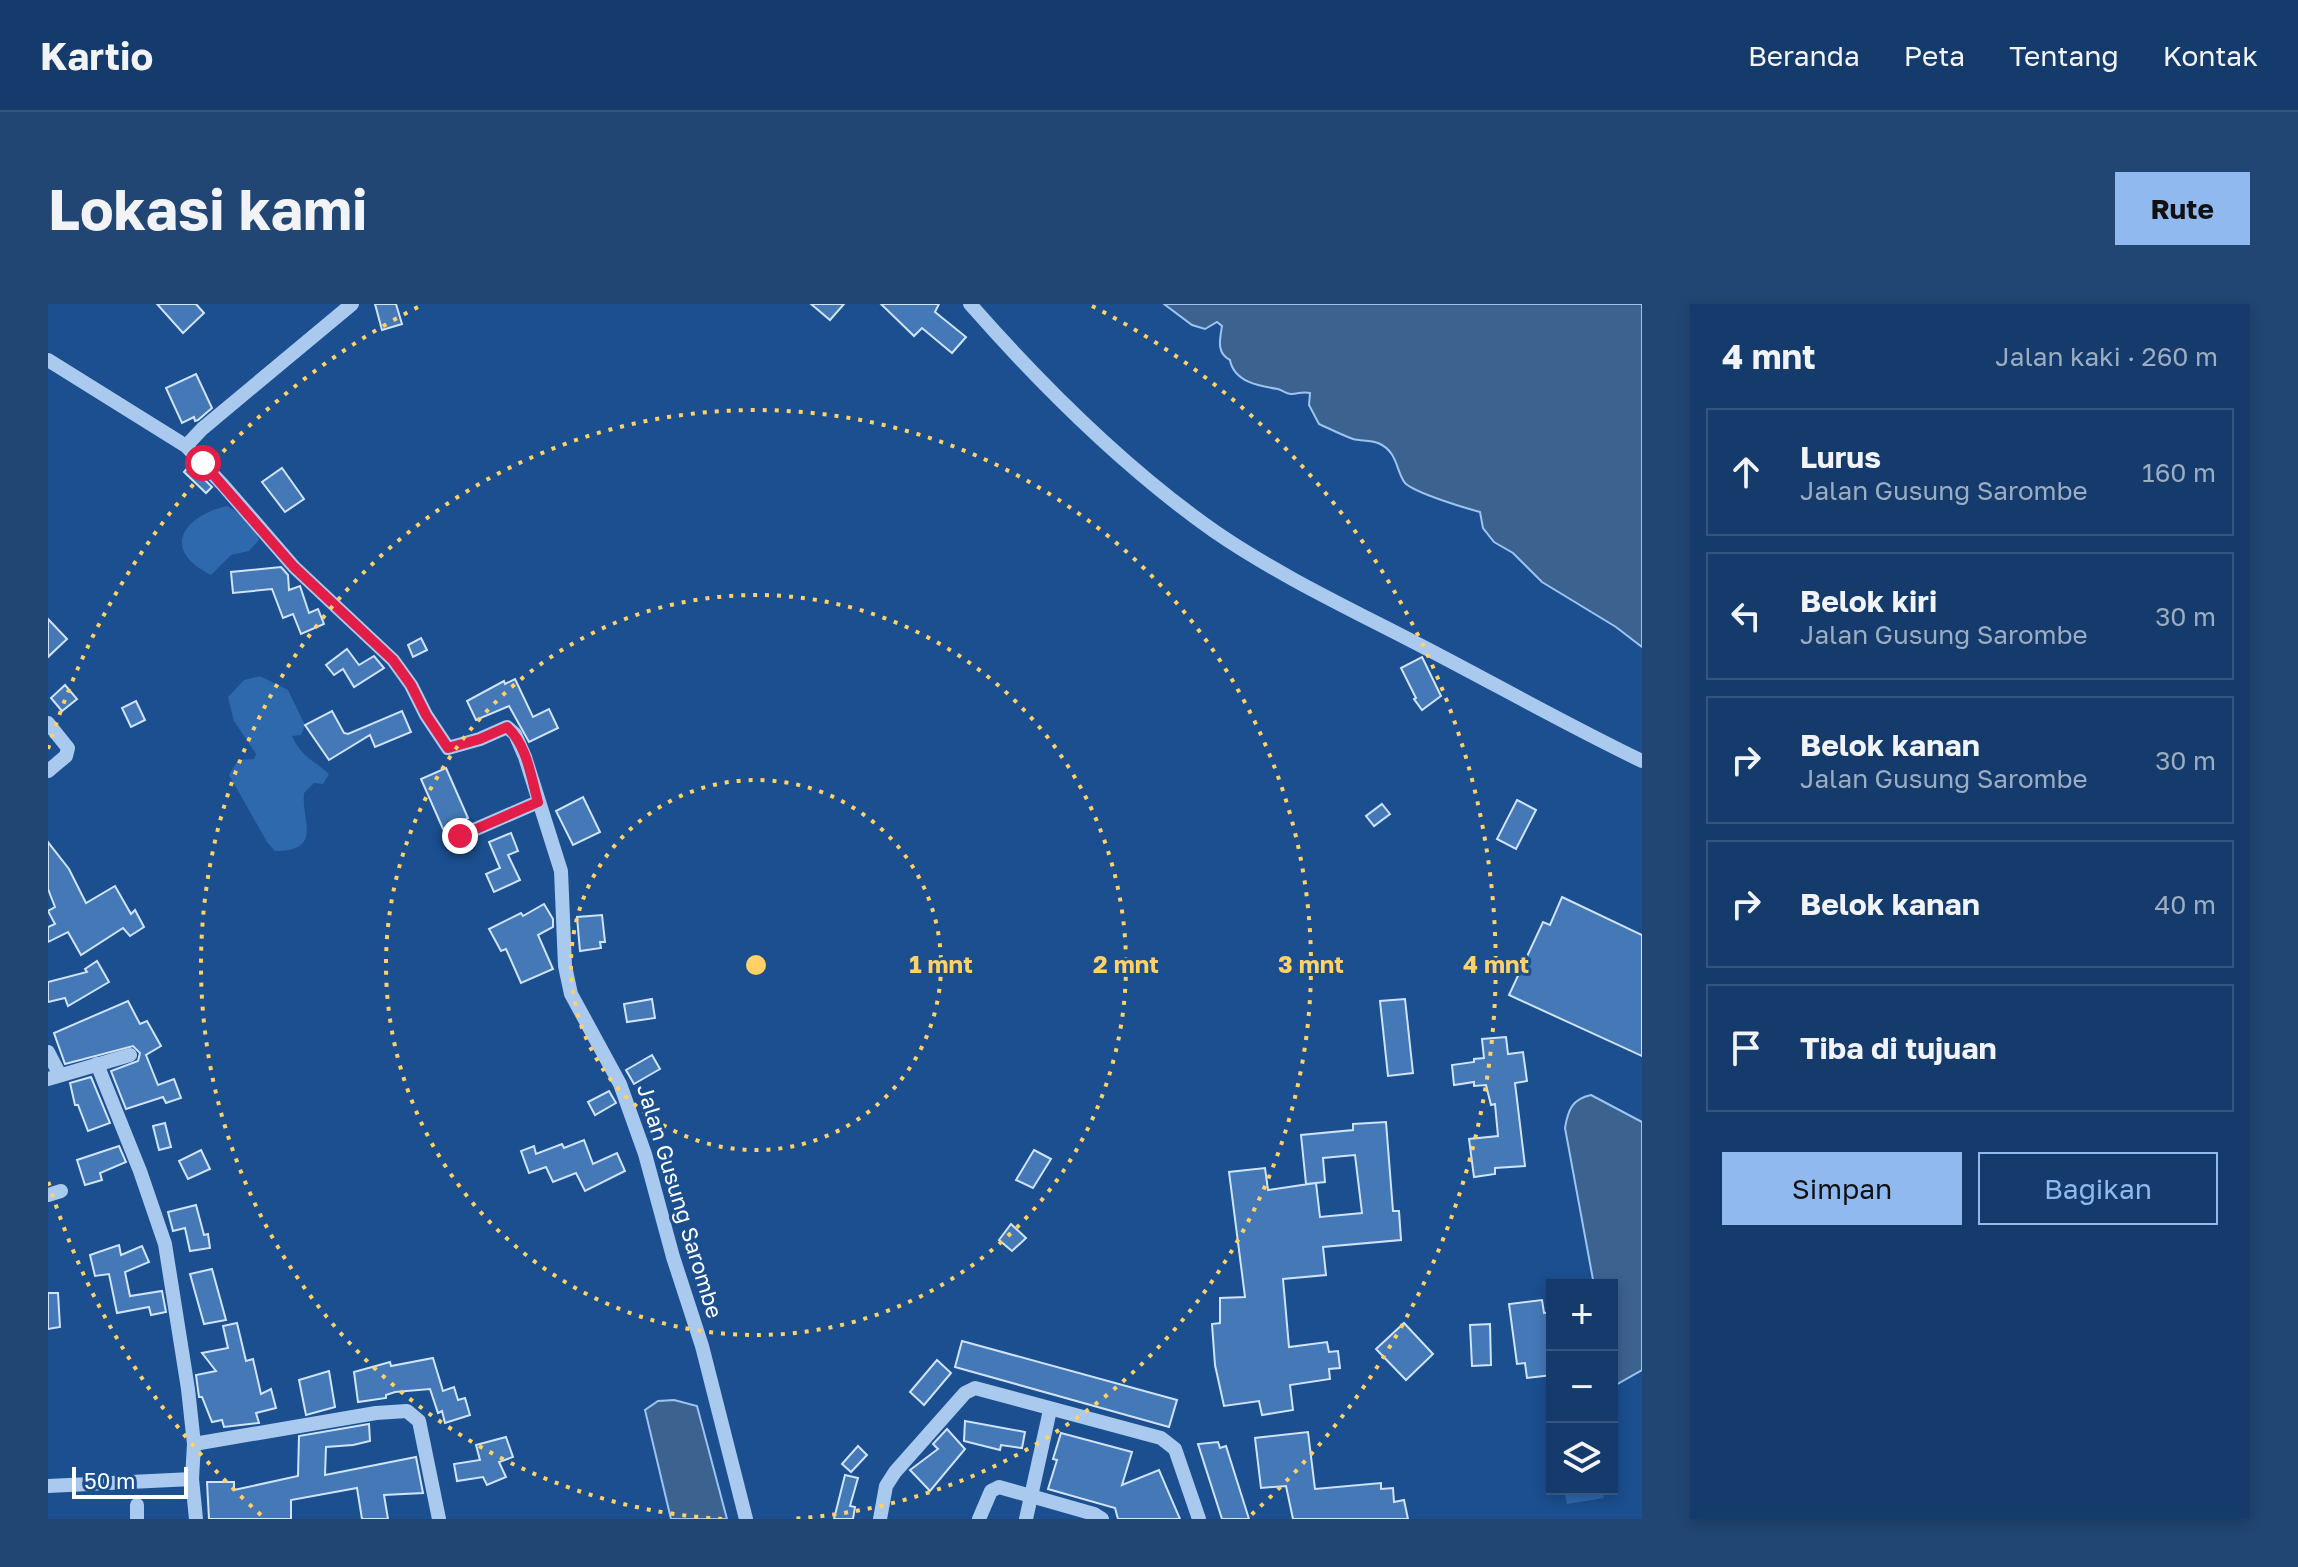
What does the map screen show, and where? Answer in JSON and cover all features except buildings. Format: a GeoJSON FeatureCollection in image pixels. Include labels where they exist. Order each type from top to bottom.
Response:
{"type":"FeatureCollection","features":[{"type":"Feature","properties":{"kind":"street"},"geometry":{"type":"LineString","coordinates":[[186,446],[202,429],[352,304]]}},
{"type":"Feature","properties":{"kind":"street"},"geometry":{"type":"LineString","coordinates":[[970,304],[1044,385],[1164,493],[1213,530],[1253,557],[1365,618],[1559,721],[1642,761]]}},
{"type":"Feature","properties":{"kind":"street","name":"Jalan Gusung Sarombe"},"geometry":{"type":"LineString","coordinates":[[48,360],[186,446],[306,580],[347,614],[393,660],[448,748],[507,727],[515,734],[561,871],[565,966],[571,994],[620,1084],[645,1154],[673,1257],[702,1346],[746,1519]]}},
{"type":"Feature","properties":{"kind":"street"},"geometry":{"type":"LineString","coordinates":[[48,723],[68,748],[66,756],[48,771]]}},
{"type":"Feature","properties":{"kind":"street"},"geometry":{"type":"LineString","coordinates":[[460,836],[538,802]]}},
{"type":"Feature","properties":{"kind":"street"},"geometry":{"type":"LineString","coordinates":[[48,1052],[54,1077],[130,1055]]}},
{"type":"Feature","properties":{"kind":"street"},"geometry":{"type":"LineString","coordinates":[[97,1064],[140,1171],[165,1244],[194,1444],[192,1479],[196,1519]]}},
{"type":"Feature","properties":{"kind":"street"},"geometry":{"type":"LineString","coordinates":[[880,1519],[886,1486],[895,1472],[969,1390],[975,1388],[1161,1438],[1175,1449],[1199,1519]]}},
{"type":"Feature","properties":{"kind":"street"},"geometry":{"type":"LineString","coordinates":[[1026,1519],[1050,1410]]}},
{"type":"Feature","properties":{"kind":"street"},"geometry":{"type":"LineString","coordinates":[[194,1444],[376,1413],[407,1411],[419,1421],[439,1519]]}},
{"type":"Feature","properties":{"kind":"street"},"geometry":{"type":"LineString","coordinates":[[48,1486],[192,1479]]}},
{"type":"Feature","properties":{"kind":"street"},"geometry":{"type":"LineString","coordinates":[[979,1519],[995,1488],[999,1487],[1094,1514],[1102,1519]]}},
{"type":"Feature","properties":{"kind":"shaded area"},"geometry":{"type":"Polygon","coordinates":[[[1164,304],[1642,304],[1642,647],[1616,627],[1542,582],[1513,553],[1494,542],[1483,528],[1480,512],[1410,487],[1385,447],[1375,442],[1353,439],[1319,424],[1309,405],[1310,393],[1289,394],[1242,378],[1221,350],[1222,326],[1217,322],[1205,329],[1192,325],[1164,304]]]}},
{"type":"Feature","properties":{"kind":"shaded area"},"geometry":{"type":"Polygon","coordinates":[[[227,506],[246,520],[259,540],[249,551],[231,555],[211,575],[186,555],[182,545],[183,535],[199,517],[227,506]]]}},
{"type":"Feature","properties":{"kind":"shaded area"},"geometry":{"type":"Polygon","coordinates":[[[260,676],[288,690],[305,725],[301,735],[292,736],[304,754],[329,774],[323,784],[314,783],[304,793],[307,832],[300,846],[290,850],[275,851],[267,842],[229,775],[238,760],[254,759],[256,754],[234,721],[228,697],[244,680],[260,676]]]}},
{"type":"Feature","properties":{"kind":"shaded area"},"geometry":{"type":"Polygon","coordinates":[[[1591,1095],[1642,1122],[1642,1370],[1618,1384],[1618,1279],[1593,1279],[1565,1128],[1572,1106],[1579,1099],[1591,1095]]]}},
{"type":"Feature","properties":{"kind":"shaded area"},"geometry":{"type":"Polygon","coordinates":[[[674,1400],[697,1406],[727,1519],[671,1519],[645,1410],[658,1401],[674,1400]]]}},
{"type":"Feature","properties":{"kind":"shaded area"},"geometry":{"type":"Polygon","coordinates":[[[1565,1495],[1603,1495],[1604,1498],[1567,1504],[1565,1495]]]}},
{"type":"Feature","properties":{"kind":"route"},"geometry":{"type":"LineString","coordinates":[[203,463],[306,580],[338,606],[393,660],[448,748],[507,727],[515,734],[538,802],[460,836]]}}]}
